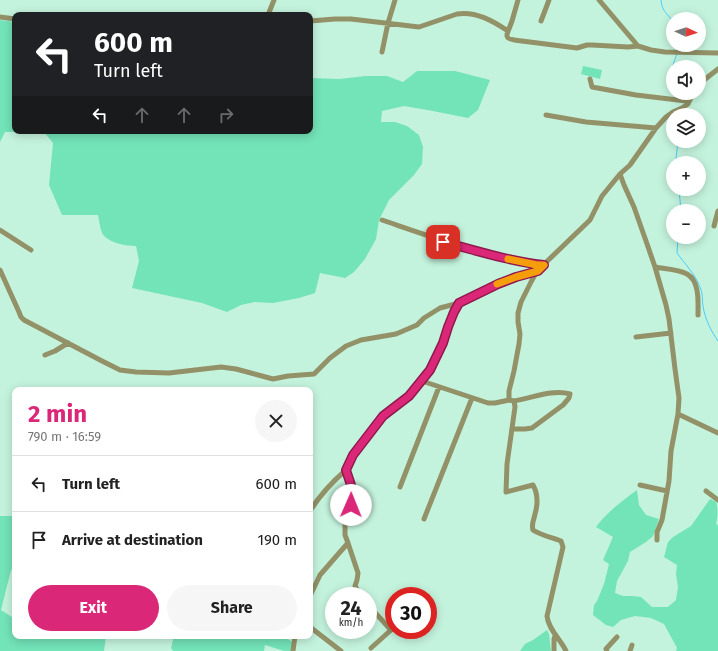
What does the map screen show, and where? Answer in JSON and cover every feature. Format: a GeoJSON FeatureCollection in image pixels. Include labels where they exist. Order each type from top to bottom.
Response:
{"type":"FeatureCollection","features":[{"type":"Feature","properties":{"kind":"street"},"geometry":{"type":"LineString","coordinates":[[269,12],[274,0]]}},
{"type":"Feature","properties":{"kind":"street"},"geometry":{"type":"LineString","coordinates":[[382,52],[388,23],[395,0]]}},
{"type":"Feature","properties":{"kind":"street"},"geometry":{"type":"LineString","coordinates":[[518,0],[508,30],[508,38],[562,47],[577,48],[587,45],[638,46],[665,52],[718,53]]}},
{"type":"Feature","properties":{"kind":"street"},"geometry":{"type":"LineString","coordinates":[[541,21],[549,0]]}},
{"type":"Feature","properties":{"kind":"street"},"geometry":{"type":"LineString","coordinates":[[599,0],[638,46]]}},
{"type":"Feature","properties":{"kind":"street"},"geometry":{"type":"LineString","coordinates":[[313,21],[335,19],[419,27],[463,13],[485,17],[508,30]]}},
{"type":"Feature","properties":{"kind":"street"},"geometry":{"type":"LineString","coordinates":[[0,17],[12,19]]}},
{"type":"Feature","properties":{"kind":"street"},"geometry":{"type":"LineString","coordinates":[[706,78],[718,69]]}},
{"type":"Feature","properties":{"kind":"street"},"geometry":{"type":"LineString","coordinates":[[590,79],[592,87],[666,99]]}},
{"type":"Feature","properties":{"kind":"street"},"geometry":{"type":"LineString","coordinates":[[566,650],[561,641],[555,636],[547,616],[560,562],[561,541],[533,530],[532,526],[537,504],[537,496],[533,485],[506,492],[507,464],[514,407],[509,391],[519,344],[520,334],[518,313],[525,292],[538,271],[590,220],[602,196],[630,164],[656,128],[666,117],[688,104],[688,100]]}},
{"type":"Feature","properties":{"kind":"street"},"geometry":{"type":"LineString","coordinates":[[546,115],[586,122],[656,128]]}},
{"type":"Feature","properties":{"kind":"street"},"geometry":{"type":"LineString","coordinates":[[620,174],[634,207],[655,267],[667,312],[680,398],[671,451],[669,481],[662,520],[657,532],[657,540]]}},
{"type":"Feature","properties":{"kind":"street"},"geometry":{"type":"LineString","coordinates":[[714,226],[718,211]]}},
{"type":"Feature","properties":{"kind":"street"},"geometry":{"type":"LineString","coordinates":[[382,220],[443,242],[479,252],[521,262],[544,265]]}},
{"type":"Feature","properties":{"kind":"street"},"geometry":{"type":"LineString","coordinates":[[0,230],[31,250]]}},
{"type":"Feature","properties":{"kind":"street"},"geometry":{"type":"LineString","coordinates":[[655,267],[679,271],[687,274],[691,278],[696,284],[698,315]]}},
{"type":"Feature","properties":{"kind":"street"},"geometry":{"type":"LineString","coordinates":[[0,270],[24,320],[120,370],[170,373],[221,367],[236,369],[273,379],[314,374],[330,358],[346,346],[361,340],[396,334],[417,325],[424,318],[440,308],[459,303],[516,277],[538,271]]}},
{"type":"Feature","properties":{"kind":"street"},"geometry":{"type":"LineString","coordinates":[[313,506],[325,490],[346,470],[353,455],[383,416],[405,400],[430,370],[443,343],[454,312],[459,303]]}},
{"type":"Feature","properties":{"kind":"street"},"geometry":{"type":"LineString","coordinates":[[636,337],[670,332]]}},
{"type":"Feature","properties":{"kind":"street"},"geometry":{"type":"LineString","coordinates":[[45,355],[68,343]]}},
{"type":"Feature","properties":{"kind":"street"},"geometry":{"type":"LineString","coordinates":[[422,381],[488,403],[552,393],[565,392],[570,394],[569,398],[563,405],[532,428],[512,429]]}},
{"type":"Feature","properties":{"kind":"street"},"geometry":{"type":"LineString","coordinates":[[400,487],[439,387]]}},
{"type":"Feature","properties":{"kind":"street"},"geometry":{"type":"LineString","coordinates":[[424,519],[472,398]]}},
{"type":"Feature","properties":{"kind":"street"},"geometry":{"type":"LineString","coordinates":[[678,414],[718,433]]}},
{"type":"Feature","properties":{"kind":"street"},"geometry":{"type":"LineString","coordinates":[[346,470],[353,489],[354,497],[345,521],[345,535],[358,573],[356,587]]}},
{"type":"Feature","properties":{"kind":"street"},"geometry":{"type":"LineString","coordinates":[[640,486],[667,490]]}},
{"type":"Feature","properties":{"kind":"street"},"geometry":{"type":"LineString","coordinates":[[706,491],[718,500]]}},
{"type":"Feature","properties":{"kind":"street"},"geometry":{"type":"LineString","coordinates":[[313,590],[320,575],[348,543]]}},
{"type":"Feature","properties":{"kind":"street"},"geometry":{"type":"LineString","coordinates":[[371,648],[390,630],[377,615]]}},
{"type":"Feature","properties":{"kind":"street"},"geometry":{"type":"LineString","coordinates":[[313,629],[341,651]]}},
{"type":"Feature","properties":{"kind":"street"},"geometry":{"type":"LineString","coordinates":[[554,651],[555,636]]}},
{"type":"Feature","properties":{"kind":"street"},"geometry":{"type":"LineString","coordinates":[[607,651],[606,650],[617,637]]}},
{"type":"Feature","properties":{"kind":"street"},"geometry":{"type":"LineString","coordinates":[[293,651],[295,639]]}},
{"type":"Feature","properties":{"kind":"street"},"geometry":{"type":"LineString","coordinates":[[630,651],[632,645]]}},
{"type":"Feature","properties":{"kind":"green space"},"geometry":{"type":"Polygon","coordinates":[[[0,20],[12,22],[12,132],[5,132],[0,142],[0,20]]]}},
{"type":"Feature","properties":{"kind":"green space"},"geometry":{"type":"Polygon","coordinates":[[[583,66],[602,70],[600,79],[581,74],[583,66]]]}},
{"type":"Feature","properties":{"kind":"green space"},"geometry":{"type":"Polygon","coordinates":[[[417,71],[455,71],[490,80],[478,110],[468,118],[404,106],[382,111],[381,122],[395,122],[407,126],[419,135],[423,147],[422,164],[414,175],[389,200],[379,220],[376,239],[365,259],[354,272],[345,278],[320,273],[315,293],[273,303],[255,302],[241,305],[227,312],[202,303],[132,288],[139,261],[136,246],[113,242],[108,239],[101,231],[98,215],[62,215],[49,185],[53,143],[46,134],[313,134],[313,78],[339,79],[366,76],[387,76],[403,82],[417,71]]]}},
{"type":"Feature","properties":{"kind":"green space"},"geometry":{"type":"Polygon","coordinates":[[[637,490],[639,505],[646,515],[659,519],[653,536],[630,552],[628,561],[617,581],[615,593],[623,596],[641,597],[652,607],[668,607],[676,600],[678,587],[676,574],[677,565],[664,557],[668,542],[673,537],[691,526],[710,499],[716,502],[716,523],[718,526],[718,651],[676,651],[677,648],[664,624],[651,618],[635,616],[621,620],[613,627],[606,625],[593,615],[594,605],[604,584],[609,564],[603,560],[613,537],[596,527],[610,512],[637,490]]]}},
{"type":"Feature","properties":{"kind":"green space"},"geometry":{"type":"Polygon","coordinates":[[[0,516],[12,516],[12,570],[1,610],[12,617],[12,639],[106,639],[104,651],[0,651],[0,516]]]}},
{"type":"Feature","properties":{"kind":"green space"},"geometry":{"type":"Polygon","coordinates":[[[547,630],[549,634],[551,651],[520,651],[525,644],[547,630]]]}},
{"type":"Feature","properties":{"kind":"green space"},"geometry":{"type":"Polygon","coordinates":[[[173,639],[288,639],[293,642],[291,651],[284,651],[265,645],[264,651],[173,651],[171,648],[173,639]]]}},
{"type":"Feature","properties":{"kind":"waterway"},"geometry":{"type":"LineString","coordinates":[[661,0],[666,13]]}},
{"type":"Feature","properties":{"kind":"waterway"},"geometry":{"type":"LineString","coordinates":[[675,60],[677,54]]}},
{"type":"Feature","properties":{"kind":"waterway"},"geometry":{"type":"LineString","coordinates":[[676,156],[677,148]]}},
{"type":"Feature","properties":{"kind":"waterway"},"geometry":{"type":"LineString","coordinates":[[680,196],[680,204]]}},
{"type":"Feature","properties":{"kind":"waterway"},"geometry":{"type":"LineString","coordinates":[[678,244],[677,253],[693,273],[698,282],[702,292],[705,316],[718,341]]}},
{"type":"Feature","properties":{"kind":"slow traffic"},"geometry":{"type":"LineString","coordinates":[[497,284],[538,271],[544,265],[508,259]]}},
{"type":"Feature","properties":{"kind":"route"},"geometry":{"type":"LineString","coordinates":[[351,505],[354,497],[353,489],[346,470],[353,455],[383,416],[405,400],[430,370],[443,343],[448,327],[459,303],[498,284],[538,271],[544,265],[537,265],[479,252],[443,242]]}}]}
